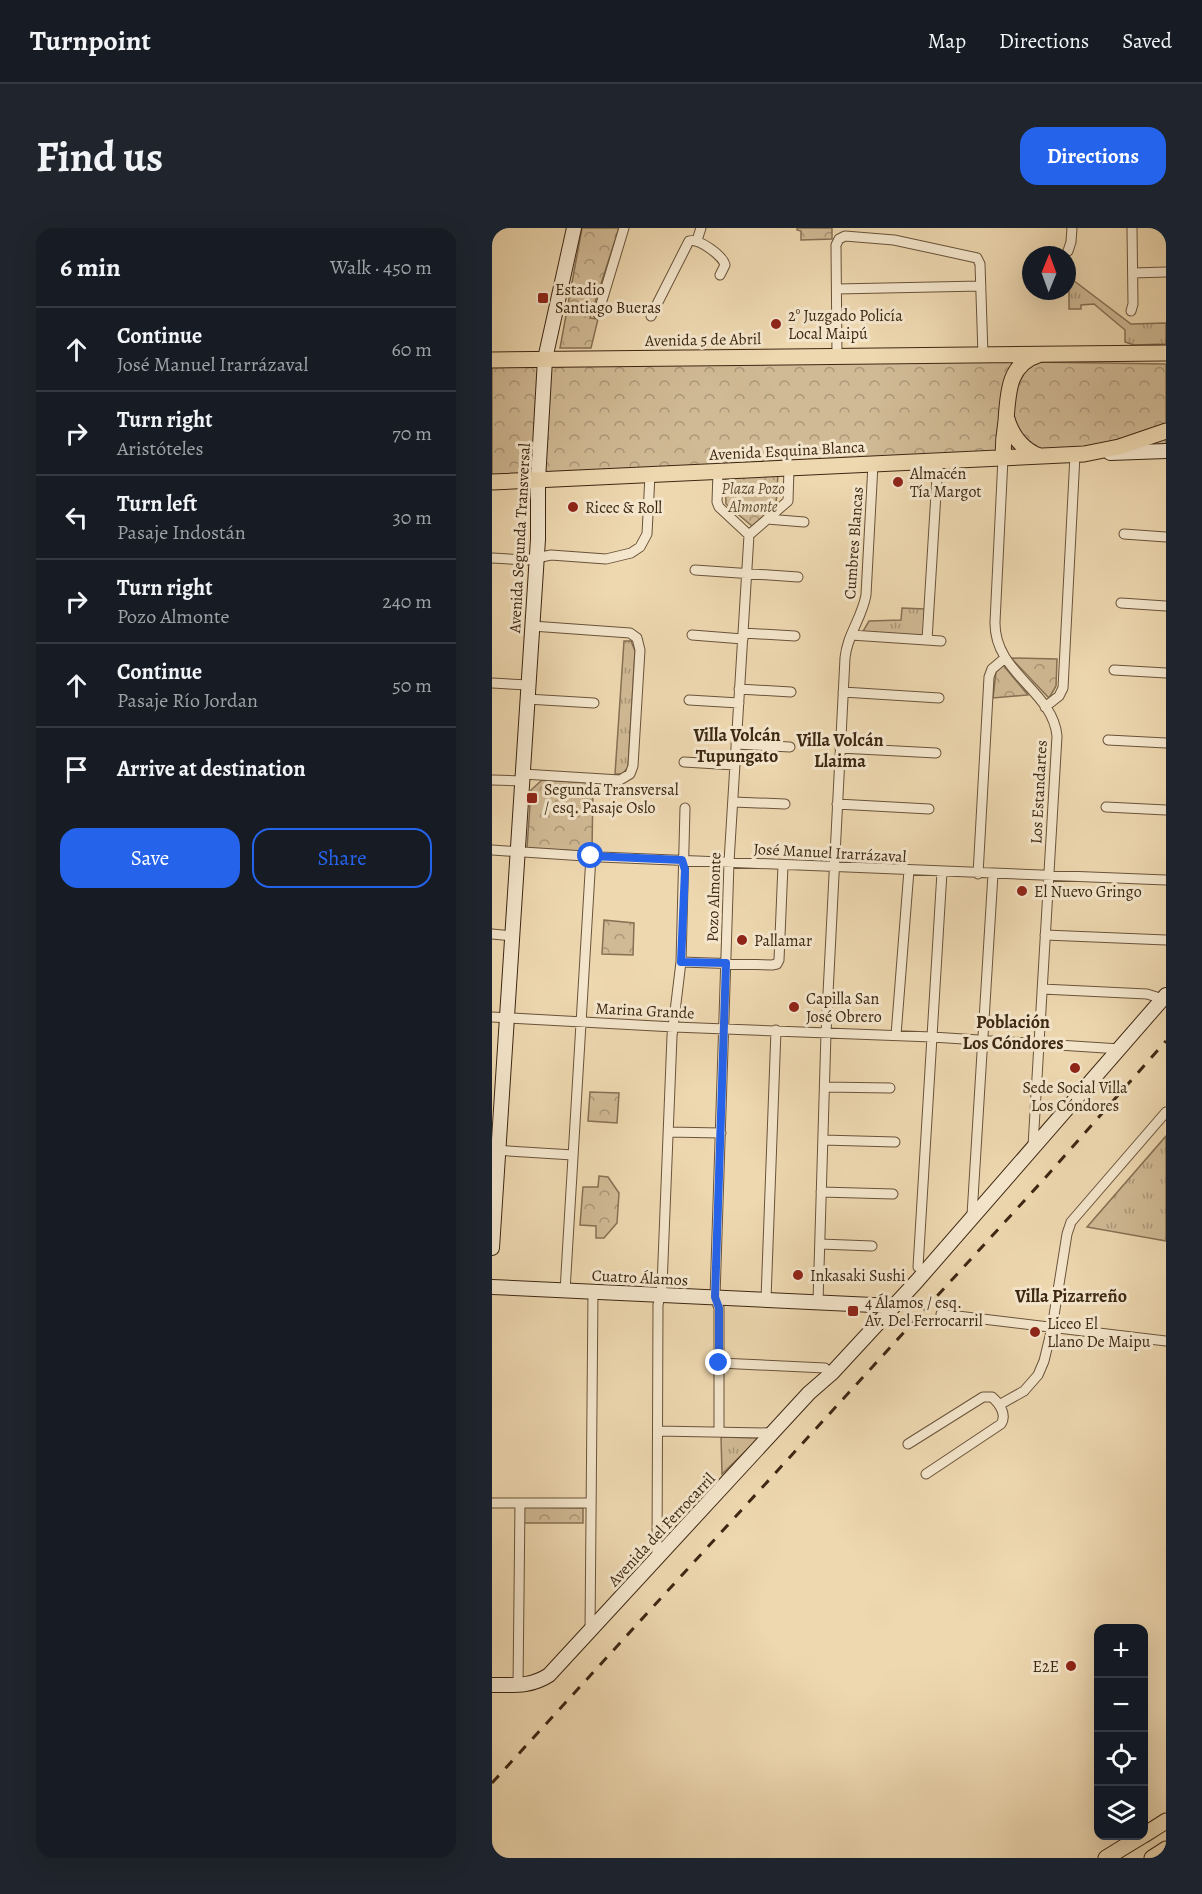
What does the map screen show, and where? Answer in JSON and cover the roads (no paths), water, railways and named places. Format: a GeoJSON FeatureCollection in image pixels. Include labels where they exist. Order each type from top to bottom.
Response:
{"type":"FeatureCollection","features":[{"type":"Feature","properties":{"kind":"main road","name":"Avenida 5 de Abril"},"geometry":{"type":"LineString","coordinates":[[492,360],[1166,352]]}},
{"type":"Feature","properties":{"kind":"main road"},"geometry":{"type":"LineString","coordinates":[[1003,458],[1009,392],[1015,372],[1028,359],[1038,355]]}},
{"type":"Feature","properties":{"kind":"main road"},"geometry":{"type":"LineString","coordinates":[[1006,416],[1021,445],[1041,457]]}},
{"type":"Feature","properties":{"kind":"main road","name":"Avenida Esquina Blanca"},"geometry":{"type":"LineString","coordinates":[[492,482],[1041,457],[1080,454],[1119,447],[1166,431]]}},
{"type":"Feature","properties":{"kind":"main road"},"geometry":{"type":"LineString","coordinates":[[1148,1832],[1166,1821]]}},
{"type":"Feature","properties":{"kind":"main road"},"geometry":{"type":"LineString","coordinates":[[1107,1858],[1135,1840]]}},
{"type":"Feature","properties":{"kind":"main road"},"geometry":{"type":"LineString","coordinates":[[1152,1858],[1166,1849]]}},
{"type":"Feature","properties":{"kind":"street","name":"Avenida Segunda Transversal"},"geometry":{"type":"LineString","coordinates":[[492,1248],[495,1150],[507,1018],[532,626],[545,359],[574,228]]}},
{"type":"Feature","properties":{"kind":"street"},"geometry":{"type":"LineString","coordinates":[[598,314],[624,228]]}},
{"type":"Feature","properties":{"kind":"street"},"geometry":{"type":"LineString","coordinates":[[697,240],[701,228]]}},
{"type":"Feature","properties":{"kind":"street"},"geometry":{"type":"LineString","coordinates":[[1070,246],[1072,228]]}},
{"type":"Feature","properties":{"kind":"street"},"geometry":{"type":"LineString","coordinates":[[1131,311],[1133,304],[1132,228]]}},
{"type":"Feature","properties":{"kind":"street"},"geometry":{"type":"LineString","coordinates":[[837,355],[836,245],[838,239],[844,236],[894,240],[975,258],[980,264],[983,355]]}},
{"type":"Feature","properties":{"kind":"street"},"geometry":{"type":"LineString","coordinates":[[651,316],[687,243],[692,240],[697,240],[723,260],[725,265],[720,275]]}},
{"type":"Feature","properties":{"kind":"street"},"geometry":{"type":"LineString","coordinates":[[1132,273],[1166,272]]}},
{"type":"Feature","properties":{"kind":"street"},"geometry":{"type":"LineString","coordinates":[[837,289],[981,286]]}},
{"type":"Feature","properties":{"kind":"street","name":"Avenida Esquina Blanca"},"geometry":{"type":"LineString","coordinates":[[1080,454],[1166,451]]}},
{"type":"Feature","properties":{"kind":"street"},"geometry":{"type":"LineString","coordinates":[[1045,707],[1059,696],[1063,688],[1080,454]]}},
{"type":"Feature","properties":{"kind":"street","name":"Los Estandartes"},"geometry":{"type":"LineString","coordinates":[[1003,458],[995,628],[998,647],[1045,707],[1052,718],[1057,736],[1033,1146]]}},
{"type":"Feature","properties":{"kind":"street"},"geometry":{"type":"LineString","coordinates":[[927,640],[938,461]]}},
{"type":"Feature","properties":{"kind":"street","name":"Cumbres Blancas"},"geometry":{"type":"LineString","coordinates":[[818,1302],[826,1033],[845,652],[866,596],[873,464]]}},
{"type":"Feature","properties":{"kind":"street"},"geometry":{"type":"LineString","coordinates":[[718,472],[718,505],[749,535],[789,500],[789,468]]}},
{"type":"Feature","properties":{"kind":"street"},"geometry":{"type":"LineString","coordinates":[[492,558],[526,560],[551,555],[606,559],[625,556],[635,551],[643,543],[647,534],[650,475]]}},
{"type":"Feature","properties":{"kind":"street"},"geometry":{"type":"LineString","coordinates":[[767,519],[804,522]]}},
{"type":"Feature","properties":{"kind":"street"},"geometry":{"type":"LineString","coordinates":[[1124,534],[1166,537]]}},
{"type":"Feature","properties":{"kind":"street","name":"Pozo Almonte"},"geometry":{"type":"LineString","coordinates":[[719,1432],[719,1308],[715,1297],[729,862],[749,535]]}},
{"type":"Feature","properties":{"kind":"street"},"geometry":{"type":"LineString","coordinates":[[695,570],[798,577]]}},
{"type":"Feature","properties":{"kind":"street"},"geometry":{"type":"LineString","coordinates":[[1121,603],[1166,606]]}},
{"type":"Feature","properties":{"kind":"street"},"geometry":{"type":"LineString","coordinates":[[492,780],[522,778],[620,780],[627,777],[633,766],[640,650],[638,638],[626,632],[532,626]]}},
{"type":"Feature","properties":{"kind":"street"},"geometry":{"type":"LineString","coordinates":[[692,635],[795,636]]}},
{"type":"Feature","properties":{"kind":"street"},"geometry":{"type":"LineString","coordinates":[[851,635],[941,641]]}},
{"type":"Feature","properties":{"kind":"street"},"geometry":{"type":"LineString","coordinates":[[978,873],[989,677],[993,669],[1005,658]]}},
{"type":"Feature","properties":{"kind":"street"},"geometry":{"type":"LineString","coordinates":[[1114,670],[1166,674]]}},
{"type":"Feature","properties":{"kind":"street"},"geometry":{"type":"LineString","coordinates":[[492,683],[528,685]]}},
{"type":"Feature","properties":{"kind":"street"},"geometry":{"type":"LineString","coordinates":[[740,689],[791,692]]}},
{"type":"Feature","properties":{"kind":"street"},"geometry":{"type":"LineString","coordinates":[[843,692],[939,698]]}},
{"type":"Feature","properties":{"kind":"street"},"geometry":{"type":"LineString","coordinates":[[527,699],[594,703]]}},
{"type":"Feature","properties":{"kind":"street"},"geometry":{"type":"LineString","coordinates":[[689,700],[739,703]]}},
{"type":"Feature","properties":{"kind":"street"},"geometry":{"type":"LineString","coordinates":[[1108,740],[1166,743]]}},
{"type":"Feature","properties":{"kind":"street"},"geometry":{"type":"LineString","coordinates":[[736,744],[790,747]]}},
{"type":"Feature","properties":{"kind":"street"},"geometry":{"type":"LineString","coordinates":[[840,748],[936,753]]}},
{"type":"Feature","properties":{"kind":"street"},"geometry":{"type":"LineString","coordinates":[[684,762],[735,765]]}},
{"type":"Feature","properties":{"kind":"street"},"geometry":{"type":"LineString","coordinates":[[733,802],[785,804]]}},
{"type":"Feature","properties":{"kind":"street"},"geometry":{"type":"LineString","coordinates":[[837,804],[929,809]]}},
{"type":"Feature","properties":{"kind":"street"},"geometry":{"type":"LineString","coordinates":[[1106,807],[1166,810]]}},
{"type":"Feature","properties":{"kind":"street"},"geometry":{"type":"LineString","coordinates":[[657,1557],[660,1295],[674,1027],[681,962],[685,808]]}},
{"type":"Feature","properties":{"kind":"street","name":"José Manuel Irarrázaval"},"geometry":{"type":"LineString","coordinates":[[492,850],[1049,877],[1166,880]]}},
{"type":"Feature","properties":{"kind":"street"},"geometry":{"type":"LineString","coordinates":[[565,1291],[591,856]]}},
{"type":"Feature","properties":{"kind":"street"},"geometry":{"type":"LineString","coordinates":[[681,962],[777,964],[783,865]]}},
{"type":"Feature","properties":{"kind":"street"},"geometry":{"type":"LineString","coordinates":[[896,1035],[909,870]]}},
{"type":"Feature","properties":{"kind":"street"},"geometry":{"type":"LineString","coordinates":[[918,1267],[942,872]]}},
{"type":"Feature","properties":{"kind":"street"},"geometry":{"type":"LineString","coordinates":[[972,1215],[993,874]]}},
{"type":"Feature","properties":{"kind":"street"},"geometry":{"type":"LineString","coordinates":[[492,934],[512,936]]}},
{"type":"Feature","properties":{"kind":"street"},"geometry":{"type":"LineString","coordinates":[[1045,935],[1166,940]]}},
{"type":"Feature","properties":{"kind":"street"},"geometry":{"type":"LineString","coordinates":[[1042,989],[1147,993],[1164,997]]}},
{"type":"Feature","properties":{"kind":"street","name":"Avenida del Ferrocarril"},"geometry":{"type":"LineString","coordinates":[[809,1393],[825,1368],[950,1244],[972,1215],[1164,997]]}},
{"type":"Feature","properties":{"kind":"street","name":"Marina Grande"},"geometry":{"type":"LineString","coordinates":[[492,1017],[674,1027],[896,1035],[1120,1049]]}},
{"type":"Feature","properties":{"kind":"street"},"geometry":{"type":"LineString","coordinates":[[766,1299],[776,1030]]}},
{"type":"Feature","properties":{"kind":"street"},"geometry":{"type":"LineString","coordinates":[[825,1087],[890,1088]]}},
{"type":"Feature","properties":{"kind":"street"},"geometry":{"type":"LineString","coordinates":[[999,1405],[1024,1391],[1038,1375],[1044,1361],[1071,1222],[1166,1112]]}},
{"type":"Feature","properties":{"kind":"street"},"geometry":{"type":"LineString","coordinates":[[668,1132],[721,1134]]}},
{"type":"Feature","properties":{"kind":"street"},"geometry":{"type":"LineString","coordinates":[[823,1140],[895,1142]]}},
{"type":"Feature","properties":{"kind":"street"},"geometry":{"type":"LineString","coordinates":[[495,1150],[573,1155]]}},
{"type":"Feature","properties":{"kind":"street"},"geometry":{"type":"LineString","coordinates":[[821,1192],[893,1194]]}},
{"type":"Feature","properties":{"kind":"street","name":"Avenida del Ferrocarril"},"geometry":{"type":"LineString","coordinates":[[518,1686],[534,1683],[549,1675],[771,1433],[809,1393],[832,1373],[918,1267],[954,1229],[972,1215]]}},
{"type":"Feature","properties":{"kind":"street"},"geometry":{"type":"LineString","coordinates":[[820,1244],[872,1246]]}},
{"type":"Feature","properties":{"kind":"street","name":"Cuatro Álamos"},"geometry":{"type":"LineString","coordinates":[[492,1287],[889,1305]]}},
{"type":"Feature","properties":{"kind":"street"},"geometry":{"type":"LineString","coordinates":[[590,1631],[593,1292]]}},
{"type":"Feature","properties":{"kind":"street"},"geometry":{"type":"LineString","coordinates":[[941,1314],[1166,1341]]}},
{"type":"Feature","properties":{"kind":"street"},"geometry":{"type":"LineString","coordinates":[[719,1363],[825,1368]]}},
{"type":"Feature","properties":{"kind":"street"},"geometry":{"type":"LineString","coordinates":[[908,1444],[983,1397],[992,1398],[999,1405],[1004,1417],[1001,1424],[926,1474]]}},
{"type":"Feature","properties":{"kind":"street"},"geometry":{"type":"LineString","coordinates":[[658,1431],[771,1433]]}},
{"type":"Feature","properties":{"kind":"street"},"geometry":{"type":"LineString","coordinates":[[492,1503],[591,1503]]}},
{"type":"Feature","properties":{"kind":"street"},"geometry":{"type":"LineString","coordinates":[[492,1685],[518,1686],[520,1503]]}},
{"type":"Feature","properties":{"kind":"railway"},"geometry":{"type":"LineString","coordinates":[[492,1783],[1045,1178],[1166,1041]]}},
{"type":"Feature","properties":{"kind":"place","name":"Estadio Santiago Bueras"},"geometry":{"type":"Point","coordinates":[543,298]}},
{"type":"Feature","properties":{"kind":"place","name":"2° Juzgado Policía Local Maipú"},"geometry":{"type":"Point","coordinates":[776,324]}},
{"type":"Feature","properties":{"kind":"place","name":"Almacén Tía Margot"},"geometry":{"type":"Point","coordinates":[898,482]}},
{"type":"Feature","properties":{"kind":"place","name":"Ricec & Roll"},"geometry":{"type":"Point","coordinates":[573,507]}},
{"type":"Feature","properties":{"kind":"place","name":"Segunda Transversal / esq. Pasaje Oslo"},"geometry":{"type":"Point","coordinates":[532,798]}},
{"type":"Feature","properties":{"kind":"place","name":"El Nuevo Gringo"},"geometry":{"type":"Point","coordinates":[1022,891]}},
{"type":"Feature","properties":{"kind":"place","name":"Pallamar"},"geometry":{"type":"Point","coordinates":[742,940]}},
{"type":"Feature","properties":{"kind":"place","name":"Capilla San José Obrero"},"geometry":{"type":"Point","coordinates":[794,1007]}},
{"type":"Feature","properties":{"kind":"place","name":"Sede Social Villa Los Cóndores"},"geometry":{"type":"Point","coordinates":[1075,1068]}},
{"type":"Feature","properties":{"kind":"place","name":"Inkasaki Sushi"},"geometry":{"type":"Point","coordinates":[798,1275]}},
{"type":"Feature","properties":{"kind":"place","name":"4 Álamos / esq. Av. Del Ferrocarril"},"geometry":{"type":"Point","coordinates":[853,1311]}},
{"type":"Feature","properties":{"kind":"place","name":"Liceo El Llano De Maipu"},"geometry":{"type":"Point","coordinates":[1035,1332]}},
{"type":"Feature","properties":{"kind":"place","name":"E2E"},"geometry":{"type":"Point","coordinates":[1071,1666]}},
{"type":"Feature","properties":{"kind":"district","name":"Villa Volcán Tupungato"},"geometry":{"type":"Point","coordinates":[737,745]}},
{"type":"Feature","properties":{"kind":"district","name":"Villa Volcán Llaima"},"geometry":{"type":"Point","coordinates":[840,750]}},
{"type":"Feature","properties":{"kind":"district","name":"Población Los Cóndores"},"geometry":{"type":"Point","coordinates":[1013,1032]}},
{"type":"Feature","properties":{"kind":"district","name":"Villa Pizarreño"},"geometry":{"type":"Point","coordinates":[1071,1296]}},
{"type":"Feature","properties":{"kind":"park label","name":"Plaza Pozo Almonte"},"geometry":{"type":"Point","coordinates":[753,497]}}]}
